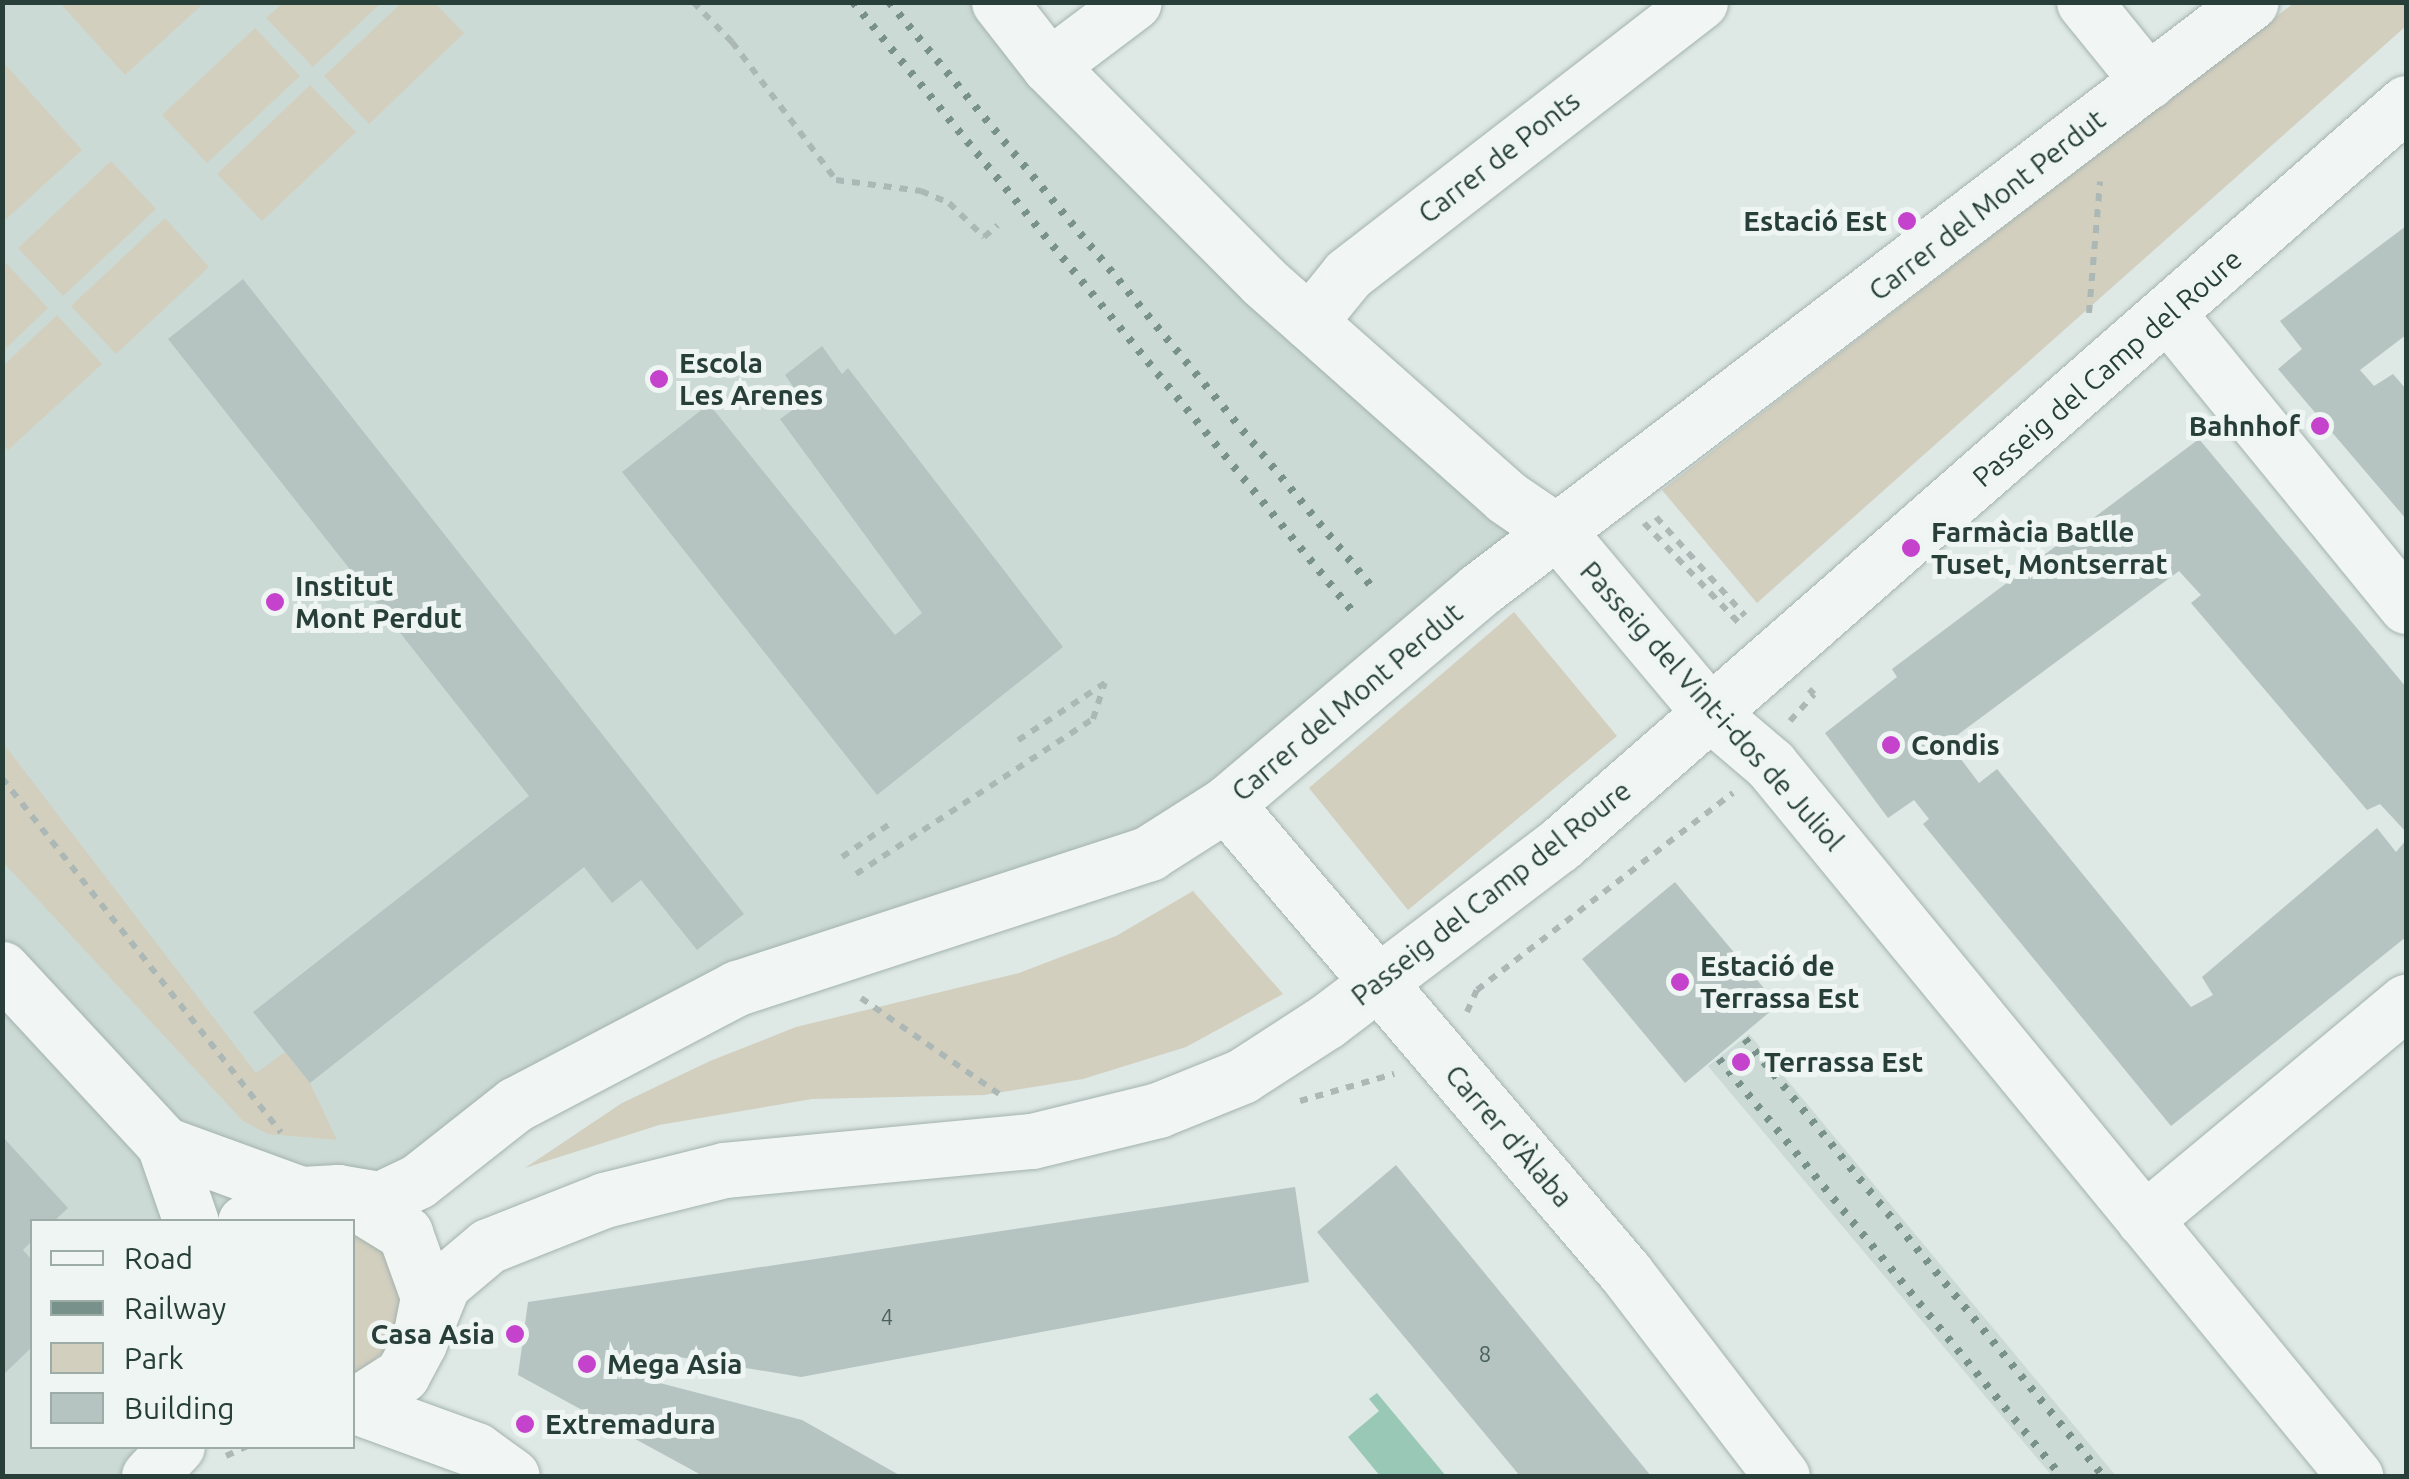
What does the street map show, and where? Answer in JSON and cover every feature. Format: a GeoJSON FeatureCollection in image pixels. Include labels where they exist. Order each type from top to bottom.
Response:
{"type":"FeatureCollection","features":[{"type":"Feature","properties":{"kind":"street","name":"Passeig del Vint-i-dos de Juliol"},"geometry":{"type":"LineString","coordinates":[[1000,2],[1049,66],[1309,322],[1506,497],[1559,533],[1710,713],[1770,764],[2355,1476]]}},
{"type":"Feature","properties":{"kind":"street"},"geometry":{"type":"LineString","coordinates":[[1049,66],[1134,2]]}},
{"type":"Feature","properties":{"kind":"street","name":"Carrer de Ponts"},"geometry":{"type":"LineString","coordinates":[[1309,322],[1348,274],[1700,2]]}},
{"type":"Feature","properties":{"kind":"street"},"geometry":{"type":"LineString","coordinates":[[2084,2],[2148,81]]}},
{"type":"Feature","properties":{"kind":"street","name":"Carrer del Mont Perdut"},"geometry":{"type":"LineString","coordinates":[[319,1193],[380,1200],[418,1181],[531,1095],[737,988],[1150,853],[1226,804],[1479,590],[1559,533],[2251,2]]}},
{"type":"Feature","properties":{"kind":"street","name":"Passeig del Camp del Roure"},"geometry":{"type":"LineString","coordinates":[[416,1348],[443,1284],[488,1246],[524,1227],[724,1170],[1032,1141],[1158,1110],[1242,1076],[1378,982],[1558,845],[2406,103]]}},
{"type":"Feature","properties":{"kind":"street"},"geometry":{"type":"LineString","coordinates":[[2168,314],[2406,606]]}},
{"type":"Feature","properties":{"kind":"street","name":"Carrer d'Àlaba"},"geometry":{"type":"LineString","coordinates":[[1226,804],[1626,1272],[1782,1476]]}},
{"type":"Feature","properties":{"kind":"street"},"geometry":{"type":"LineString","coordinates":[[2,969],[164,1144],[190,1219]]}},
{"type":"Feature","properties":{"kind":"street"},"geometry":{"type":"LineString","coordinates":[[2144,1220],[2406,1002]]}},
{"type":"Feature","properties":{"kind":"street"},"geometry":{"type":"LineString","coordinates":[[164,1144],[319,1193],[405,1233],[428,1297],[416,1348],[402,1375],[355,1405]]}},
{"type":"Feature","properties":{"kind":"street"},"geometry":{"type":"LineString","coordinates":[[253,1219],[319,1193]]}},
{"type":"Feature","properties":{"kind":"street"},"geometry":{"type":"LineString","coordinates":[[416,1348],[494,1463]]}},
{"type":"Feature","properties":{"kind":"street"},"geometry":{"type":"LineString","coordinates":[[355,1406],[494,1463]]}},
{"type":"Feature","properties":{"kind":"street"},"geometry":{"type":"LineString","coordinates":[[149,1476],[174,1449]]}},
{"type":"Feature","properties":{"kind":"path"},"geometry":{"type":"LineString","coordinates":[[693,2],[732,42],[836,180],[921,190],[949,203],[984,238],[998,225]]}},
{"type":"Feature","properties":{"kind":"path"},"geometry":{"type":"LineString","coordinates":[[2087,324],[2101,170]]}},
{"type":"Feature","properties":{"kind":"path"},"geometry":{"type":"LineString","coordinates":[[1613,490],[1772,658],[1815,711]]}},
{"type":"Feature","properties":{"kind":"path"},"geometry":{"type":"LineString","coordinates":[[856,874],[1093,718],[1105,683],[1014,743]]}},
{"type":"Feature","properties":{"kind":"path"},"geometry":{"type":"LineString","coordinates":[[2,778],[288,1141]]}},
{"type":"Feature","properties":{"kind":"path"},"geometry":{"type":"LineString","coordinates":[[842,856],[894,820]]}},
{"type":"Feature","properties":{"kind":"path"},"geometry":{"type":"LineString","coordinates":[[860,997],[1009,1101]]}},
{"type":"Feature","properties":{"kind":"path"},"geometry":{"type":"LineString","coordinates":[[1294,1103],[1400,1072],[1433,1047]]}},
{"type":"Feature","properties":{"kind":"shaded area"},"geometry":{"type":"Polygon","coordinates":[[[3,3],[1003,3],[1529,526],[1203,812],[860,951],[421,1180],[250,1219],[30,1219],[30,1449],[169,1449],[147,1476],[3,1476],[3,3]]]}},
{"type":"Feature","properties":{"kind":"shaded area"},"geometry":{"type":"Polygon","coordinates":[[[1749,1034],[2116,1476],[2052,1476],[1708,1066],[1749,1034]]]}},
{"type":"Feature","properties":{"kind":"shaded area"},"geometry":{"type":"Polygon","coordinates":[[[1377,1393],[1446,1476],[1380,1476],[1348,1437],[1379,1411],[1369,1399],[1377,1393]]]}},
{"type":"Feature","properties":{"kind":"green space"},"geometry":{"type":"Polygon","coordinates":[[[283,2],[381,3],[313,67],[266,18],[283,2]]]}},
{"type":"Feature","properties":{"kind":"green space"},"geometry":{"type":"Polygon","coordinates":[[[60,3],[204,3],[125,75],[60,3]]]}},
{"type":"Feature","properties":{"kind":"green space"},"geometry":{"type":"Polygon","coordinates":[[[401,3],[435,3],[464,33],[369,124],[324,76],[401,3]]]}},
{"type":"Feature","properties":{"kind":"green space"},"geometry":{"type":"Polygon","coordinates":[[[2294,3],[2406,3],[2406,26],[1757,603],[1662,490],[2294,3]]]}},
{"type":"Feature","properties":{"kind":"green space"},"geometry":{"type":"Polygon","coordinates":[[[255,28],[300,76],[207,163],[162,115],[255,28]]]}},
{"type":"Feature","properties":{"kind":"green space"},"geometry":{"type":"Polygon","coordinates":[[[3,62],[82,150],[2,222],[3,62]]]}},
{"type":"Feature","properties":{"kind":"green space"},"geometry":{"type":"Polygon","coordinates":[[[310,85],[356,132],[262,221],[217,174],[310,85]]]}},
{"type":"Feature","properties":{"kind":"green space"},"geometry":{"type":"Polygon","coordinates":[[[111,161],[156,209],[63,296],[18,248],[111,161]]]}},
{"type":"Feature","properties":{"kind":"green space"},"geometry":{"type":"Polygon","coordinates":[[[165,218],[209,267],[116,354],[71,306],[165,218]]]}},
{"type":"Feature","properties":{"kind":"green space"},"geometry":{"type":"Polygon","coordinates":[[[2,261],[48,308],[3,351],[2,261]]]}},
{"type":"Feature","properties":{"kind":"green space"},"geometry":{"type":"Polygon","coordinates":[[[57,315],[102,364],[8,450],[3,444],[3,366],[57,315]]]}},
{"type":"Feature","properties":{"kind":"green space"},"geometry":{"type":"Polygon","coordinates":[[[1514,612],[1617,736],[1408,910],[1309,788],[1514,612]]]}},
{"type":"Feature","properties":{"kind":"green space"},"geometry":{"type":"Polygon","coordinates":[[[3,743],[256,1073],[285,1052],[310,1083],[337,1140],[268,1134],[243,1121],[3,862],[3,743]]]}},
{"type":"Feature","properties":{"kind":"green space"},"geometry":{"type":"Polygon","coordinates":[[[1193,891],[1283,994],[1186,1047],[1083,1079],[984,1095],[812,1099],[659,1125],[525,1168],[622,1103],[710,1061],[796,1027],[1019,973],[1116,936],[1193,891]]]}},
{"type":"Feature","properties":{"kind":"green space"},"geometry":{"type":"Polygon","coordinates":[[[355,1225],[391,1258],[402,1305],[385,1351],[355,1376],[355,1225]]]}},
{"type":"Feature","properties":{"kind":"building"},"geometry":{"type":"Polygon","coordinates":[[[2406,226],[2406,335],[2360,370],[2374,386],[2393,374],[2406,389],[2406,519],[2278,369],[2302,349],[2280,321],[2406,226]]]}},
{"type":"Feature","properties":{"kind":"building"},"geometry":{"type":"Polygon","coordinates":[[[243,279],[744,914],[697,950],[641,880],[612,903],[584,867],[310,1083],[253,1012],[529,796],[168,339],[243,279]]]}},
{"type":"Feature","properties":{"kind":"building"},"geometry":{"type":"Polygon","coordinates":[[[822,346],[842,374],[848,368],[1063,647],[877,795],[622,472],[709,404],[895,635],[922,613],[780,419],[804,402],[785,375],[822,346]]]}},
{"type":"Feature","properties":{"kind":"building"},"geometry":{"type":"Polygon","coordinates":[[[2199,439],[2406,687],[2406,832],[2380,804],[2367,810],[2191,603],[2201,595],[2179,571],[1948,742],[1979,783],[1997,769],[2191,1007],[2213,995],[2202,977],[2377,828],[2396,852],[2406,840],[2406,937],[2171,1126],[1923,824],[1929,819],[1914,800],[1888,818],[1825,733],[1897,677],[1892,669],[2199,439]]]}},
{"type":"Feature","properties":{"kind":"building","name":"Estació de Terrassa Est"},"geometry":{"type":"Polygon","coordinates":[[[1675,882],[1778,1005],[1685,1083],[1582,959],[1675,882]]]}},
{"type":"Feature","properties":{"kind":"building"},"geometry":{"type":"Polygon","coordinates":[[[2,1136],[68,1208],[56,1219],[30,1219],[30,1243],[23,1250],[30,1258],[30,1349],[2,1376],[2,1136]]]}},
{"type":"Feature","properties":{"kind":"building"},"geometry":{"type":"Polygon","coordinates":[[[1396,1165],[1651,1476],[1520,1476],[1317,1232],[1396,1165]]]}},
{"type":"Feature","properties":{"kind":"building"},"geometry":{"type":"Polygon","coordinates":[[[1295,1187],[1309,1282],[801,1377],[655,1353],[652,1381],[802,1420],[901,1476],[703,1476],[518,1375],[528,1302],[1295,1187]]]}},
{"type":"Feature","properties":{"kind":"railway"},"geometry":{"type":"LineString","coordinates":[[853,2],[1353,612]]}},
{"type":"Feature","properties":{"kind":"railway"},"geometry":{"type":"LineString","coordinates":[[889,2],[1372,587]]}},
{"type":"Feature","properties":{"kind":"railway"},"geometry":{"type":"LineString","coordinates":[[1745,1039],[2103,1476]]}},
{"type":"Feature","properties":{"kind":"railway"},"geometry":{"type":"LineString","coordinates":[[1719,1059],[2061,1476]]}},
{"type":"Feature","properties":{"kind":"place","name":"Estació Est"},"geometry":{"type":"Point","coordinates":[1907,221]}},
{"type":"Feature","properties":{"kind":"place","name":"Escola Les Arenes"},"geometry":{"type":"Point","coordinates":[659,379]}},
{"type":"Feature","properties":{"kind":"place","name":"Bahnhof"},"geometry":{"type":"Point","coordinates":[2320,426]}},
{"type":"Feature","properties":{"kind":"place","name":"Farmàcia Batlle Tuset, Montserrat"},"geometry":{"type":"Point","coordinates":[1911,548]}},
{"type":"Feature","properties":{"kind":"place","name":"Institut Mont Perdut"},"geometry":{"type":"Point","coordinates":[275,602]}},
{"type":"Feature","properties":{"kind":"place","name":"Condis"},"geometry":{"type":"Point","coordinates":[1891,745]}},
{"type":"Feature","properties":{"kind":"place","name":"Estació de Terrassa Est"},"geometry":{"type":"Point","coordinates":[1680,982]}},
{"type":"Feature","properties":{"kind":"place","name":"Terrassa Est"},"geometry":{"type":"Point","coordinates":[1741,1062]}},
{"type":"Feature","properties":{"kind":"place","name":"Casa Asia"},"geometry":{"type":"Point","coordinates":[515,1334]}},
{"type":"Feature","properties":{"kind":"place","name":"Mega Asia"},"geometry":{"type":"Point","coordinates":[587,1364]}},
{"type":"Feature","properties":{"kind":"place","name":"Extremadura"},"geometry":{"type":"Point","coordinates":[525,1424]}}]}
